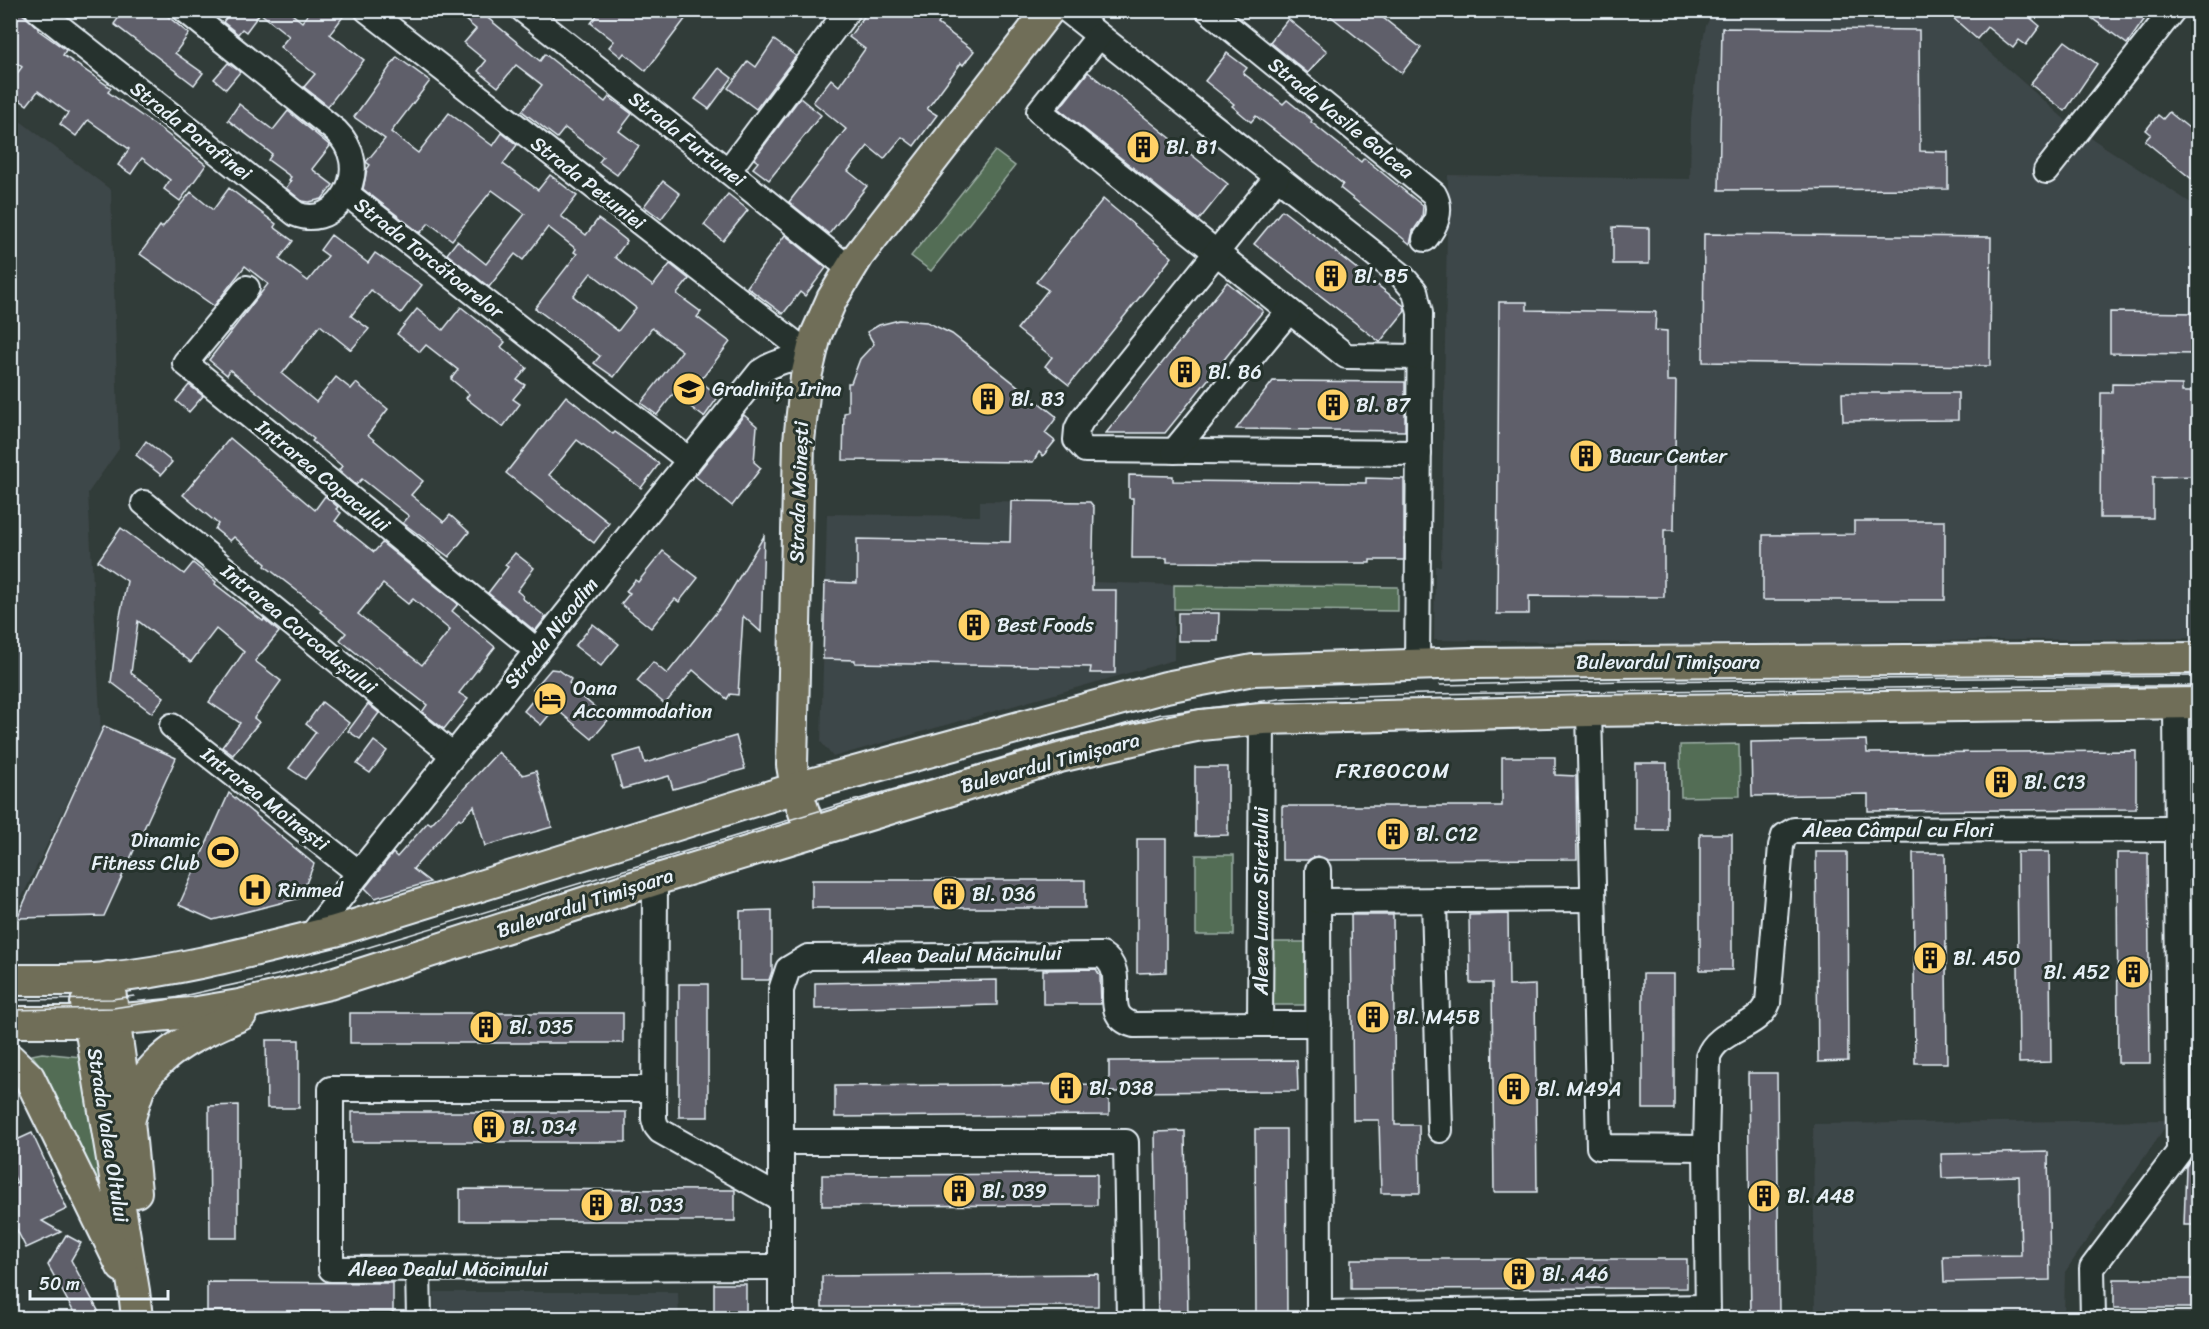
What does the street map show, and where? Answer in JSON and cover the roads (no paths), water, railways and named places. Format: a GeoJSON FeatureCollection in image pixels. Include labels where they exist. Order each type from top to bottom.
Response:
{"type":"FeatureCollection","features":[{"type":"Feature","properties":{"kind":"main road","name":"Strada Moinești"},"geometry":{"type":"LineString","coordinates":[[811,833],[796,789],[792,765],[798,468],[802,408],[810,355],[822,319],[850,269],[1048,10]]}},
{"type":"Feature","properties":{"kind":"main road","name":"Bulevardul Timișoara"},"geometry":{"type":"LineString","coordinates":[[10,980],[95,979],[202,962],[310,937],[796,789],[1141,694],[1253,670],[1417,664],[2199,658]]}},
{"type":"Feature","properties":{"kind":"main road"},"geometry":{"type":"LineString","coordinates":[[1253,670],[1239,683],[1237,703],[1245,713],[1262,719]]}},
{"type":"Feature","properties":{"kind":"main road","name":"Bulevardul Timișoara"},"geometry":{"type":"LineString","coordinates":[[1141,694],[1156,702],[1161,714],[1158,725],[1151,735]]}},
{"type":"Feature","properties":{"kind":"main road","name":"Bulevardul Timișoara"},"geometry":{"type":"LineString","coordinates":[[10,1022],[102,1021],[191,1013],[282,996],[329,984],[655,880],[1059,757],[1201,725],[1262,719],[1589,711],[2187,703]]}},
{"type":"Feature","properties":{"kind":"main road","name":"Strada Valea Oltului"},"geometry":{"type":"LineString","coordinates":[[95,979],[102,1021],[135,1305]]}},
{"type":"Feature","properties":{"kind":"main road"},"geometry":{"type":"LineString","coordinates":[[129,1121],[140,1088],[147,1076],[171,1052],[222,1023],[282,996]]}},
{"type":"Feature","properties":{"kind":"main road","name":"Strada Valea Oltului"},"geometry":{"type":"LineString","coordinates":[[102,1021],[129,1121],[137,1213],[135,1305]]}},
{"type":"Feature","properties":{"kind":"main road"},"geometry":{"type":"LineString","coordinates":[[10,1059],[29,1077],[135,1305]]}},
{"type":"Feature","properties":{"kind":"street","name":"Strada Parafinei"},"geometry":{"type":"LineString","coordinates":[[38,10],[296,214],[313,218],[326,213],[347,194]]}},
{"type":"Feature","properties":{"kind":"street","name":"Strada Torcătoarelor"},"geometry":{"type":"LineString","coordinates":[[185,10],[344,139],[352,161],[353,172],[347,194],[689,460]]}},
{"type":"Feature","properties":{"kind":"street","name":"Strada Petuniei"},"geometry":{"type":"LineString","coordinates":[[367,10],[810,355]]}},
{"type":"Feature","properties":{"kind":"street","name":"Strada Furtunei"},"geometry":{"type":"LineString","coordinates":[[523,10],[850,269]]}},
{"type":"Feature","properties":{"kind":"street"},"geometry":{"type":"LineString","coordinates":[[728,171],[848,10]]}},
{"type":"Feature","properties":{"kind":"street"},"geometry":{"type":"LineString","coordinates":[[1066,10],[1409,282],[1419,301],[1417,664]]}},
{"type":"Feature","properties":{"kind":"street","name":"Strada Vasile Golcea"},"geometry":{"type":"LineString","coordinates":[[1208,10],[1434,194],[1437,199],[1437,224],[1425,239]]}},
{"type":"Feature","properties":{"kind":"street"},"geometry":{"type":"LineString","coordinates":[[2046,171],[2173,10]]}},
{"type":"Feature","properties":{"kind":"street"},"geometry":{"type":"LineString","coordinates":[[1099,36],[1039,111],[1346,356],[1420,357]]}},
{"type":"Feature","properties":{"kind":"street"},"geometry":{"type":"LineString","coordinates":[[1277,177],[1081,421],[1077,429],[1076,440],[1084,450],[1419,453]]}},
{"type":"Feature","properties":{"kind":"street","name":"Intrarea Copacului"},"geometry":{"type":"LineString","coordinates":[[247,288],[185,363],[537,651]]}},
{"type":"Feature","properties":{"kind":"street"},"geometry":{"type":"LineString","coordinates":[[1174,451],[1289,311]]}},
{"type":"Feature","properties":{"kind":"street","name":"Strada Nicodim"},"geometry":{"type":"LineString","coordinates":[[310,937],[760,372],[770,365],[810,355]]}},
{"type":"Feature","properties":{"kind":"street","name":"Intrarea Corcodușului"},"geometry":{"type":"LineString","coordinates":[[144,503],[453,755]]}},
{"type":"Feature","properties":{"kind":"street"},"geometry":{"type":"LineString","coordinates":[[2093,1318],[2092,1268],[2189,1152],[2177,830],[2187,703]]}},
{"type":"Feature","properties":{"kind":"street"},"geometry":{"type":"LineString","coordinates":[[1589,711],[1599,1147],[1706,1148]]}},
{"type":"Feature","properties":{"kind":"street","name":"Aleea Lunca Siretului"},"geometry":{"type":"LineString","coordinates":[[1262,719],[1260,1024],[1319,1024]]}},
{"type":"Feature","properties":{"kind":"street","name":"Intrarea Moinești"},"geometry":{"type":"LineString","coordinates":[[172,726],[359,873]]}},
{"type":"Feature","properties":{"kind":"street","name":"Aleea Câmpul cu Flori"},"geometry":{"type":"LineString","coordinates":[[1707,1313],[1708,1057],[1711,1048],[1718,1042],[1764,1014],[1768,1003],[1781,846],[1784,836],[1794,830],[2177,830]]}},
{"type":"Feature","properties":{"kind":"street"},"geometry":{"type":"LineString","coordinates":[[1318,870],[1319,1316],[1707,1313]]}},
{"type":"Feature","properties":{"kind":"street"},"geometry":{"type":"LineString","coordinates":[[655,880],[654,1119],[660,1131],[781,1198]]}},
{"type":"Feature","properties":{"kind":"street"},"geometry":{"type":"LineString","coordinates":[[1319,901],[1593,899]]}},
{"type":"Feature","properties":{"kind":"street"},"geometry":{"type":"LineString","coordinates":[[1434,900],[1440,1130]]}},
{"type":"Feature","properties":{"kind":"street","name":"Aleea Dealul Măcinului"},"geometry":{"type":"LineString","coordinates":[[781,1318],[781,990],[788,969],[808,957],[1102,955],[1110,961],[1114,970],[1115,1006],[1118,1016],[1124,1022],[1134,1025],[1260,1024]]}},
{"type":"Feature","properties":{"kind":"street","name":"Aleea Dealul Măcinului"},"geometry":{"type":"LineString","coordinates":[[654,1089],[331,1089],[331,1269],[781,1267]]}},
{"type":"Feature","properties":{"kind":"street"},"geometry":{"type":"LineString","coordinates":[[781,1142],[1126,1142],[1129,1318]]}},
{"type":"Feature","properties":{"kind":"street"},"geometry":{"type":"LineString","coordinates":[[418,1269],[419,1318]]}},
{"type":"Feature","properties":{"kind":"tram line"},"geometry":{"type":"LineString","coordinates":[[1440,685],[2198,676]]}},
{"type":"Feature","properties":{"kind":"tram line"},"geometry":{"type":"LineString","coordinates":[[10,1010],[113,1008],[165,1000],[277,975],[845,803],[1161,714],[1287,698],[1425,694],[2198,686]]}},
{"type":"Feature","properties":{"kind":"tram line"},"geometry":{"type":"LineString","coordinates":[[10,1000],[112,999],[134,996]]}},
{"type":"Feature","properties":{"kind":"place","name":"Bl. B1"},"geometry":{"type":"Point","coordinates":[1143,147]}},
{"type":"Feature","properties":{"kind":"place","name":"Bl. B5"},"geometry":{"type":"Point","coordinates":[1331,276]}},
{"type":"Feature","properties":{"kind":"place","name":"Bl. B6"},"geometry":{"type":"Point","coordinates":[1185,372]}},
{"type":"Feature","properties":{"kind":"place","name":"Gradinița Irina"},"geometry":{"type":"Point","coordinates":[689,389]}},
{"type":"Feature","properties":{"kind":"place","name":"Bl. B3"},"geometry":{"type":"Point","coordinates":[988,399]}},
{"type":"Feature","properties":{"kind":"place","name":"Bl. B7"},"geometry":{"type":"Point","coordinates":[1333,405]}},
{"type":"Feature","properties":{"kind":"place","name":"Bucur Center"},"geometry":{"type":"Point","coordinates":[1586,456]}},
{"type":"Feature","properties":{"kind":"place","name":"Best Foods"},"geometry":{"type":"Point","coordinates":[974,625]}},
{"type":"Feature","properties":{"kind":"place","name":"Oana Accommodation"},"geometry":{"type":"Point","coordinates":[550,699]}},
{"type":"Feature","properties":{"kind":"place","name":"Bl. C13"},"geometry":{"type":"Point","coordinates":[2001,782]}},
{"type":"Feature","properties":{"kind":"place","name":"Bl. C12"},"geometry":{"type":"Point","coordinates":[1393,834]}},
{"type":"Feature","properties":{"kind":"place","name":"Dinamic Fitness Club"},"geometry":{"type":"Point","coordinates":[223,852]}},
{"type":"Feature","properties":{"kind":"place","name":"Rinmed"},"geometry":{"type":"Point","coordinates":[255,890]}},
{"type":"Feature","properties":{"kind":"place","name":"Bl. D36"},"geometry":{"type":"Point","coordinates":[949,894]}},
{"type":"Feature","properties":{"kind":"place","name":"Bl. A50"},"geometry":{"type":"Point","coordinates":[1930,958]}},
{"type":"Feature","properties":{"kind":"place","name":"Bl. A52"},"geometry":{"type":"Point","coordinates":[2133,972]}},
{"type":"Feature","properties":{"kind":"place","name":"Bl. M45B"},"geometry":{"type":"Point","coordinates":[1373,1017]}},
{"type":"Feature","properties":{"kind":"place","name":"Bl. D35"},"geometry":{"type":"Point","coordinates":[486,1027]}},
{"type":"Feature","properties":{"kind":"place","name":"Bl. D38"},"geometry":{"type":"Point","coordinates":[1066,1088]}},
{"type":"Feature","properties":{"kind":"place","name":"Bl. M49A"},"geometry":{"type":"Point","coordinates":[1514,1089]}},
{"type":"Feature","properties":{"kind":"place","name":"Bl. D34"},"geometry":{"type":"Point","coordinates":[489,1127]}},
{"type":"Feature","properties":{"kind":"place","name":"Bl. D39"},"geometry":{"type":"Point","coordinates":[959,1191]}},
{"type":"Feature","properties":{"kind":"place","name":"Bl. A48"},"geometry":{"type":"Point","coordinates":[1764,1196]}},
{"type":"Feature","properties":{"kind":"place","name":"Bl. D33"},"geometry":{"type":"Point","coordinates":[597,1205]}},
{"type":"Feature","properties":{"kind":"place","name":"Bl. A46"},"geometry":{"type":"Point","coordinates":[1519,1274]}},
{"type":"Feature","properties":{"kind":"district","name":"FRIGOCOM"},"geometry":{"type":"Point","coordinates":[1393,771]}}]}
